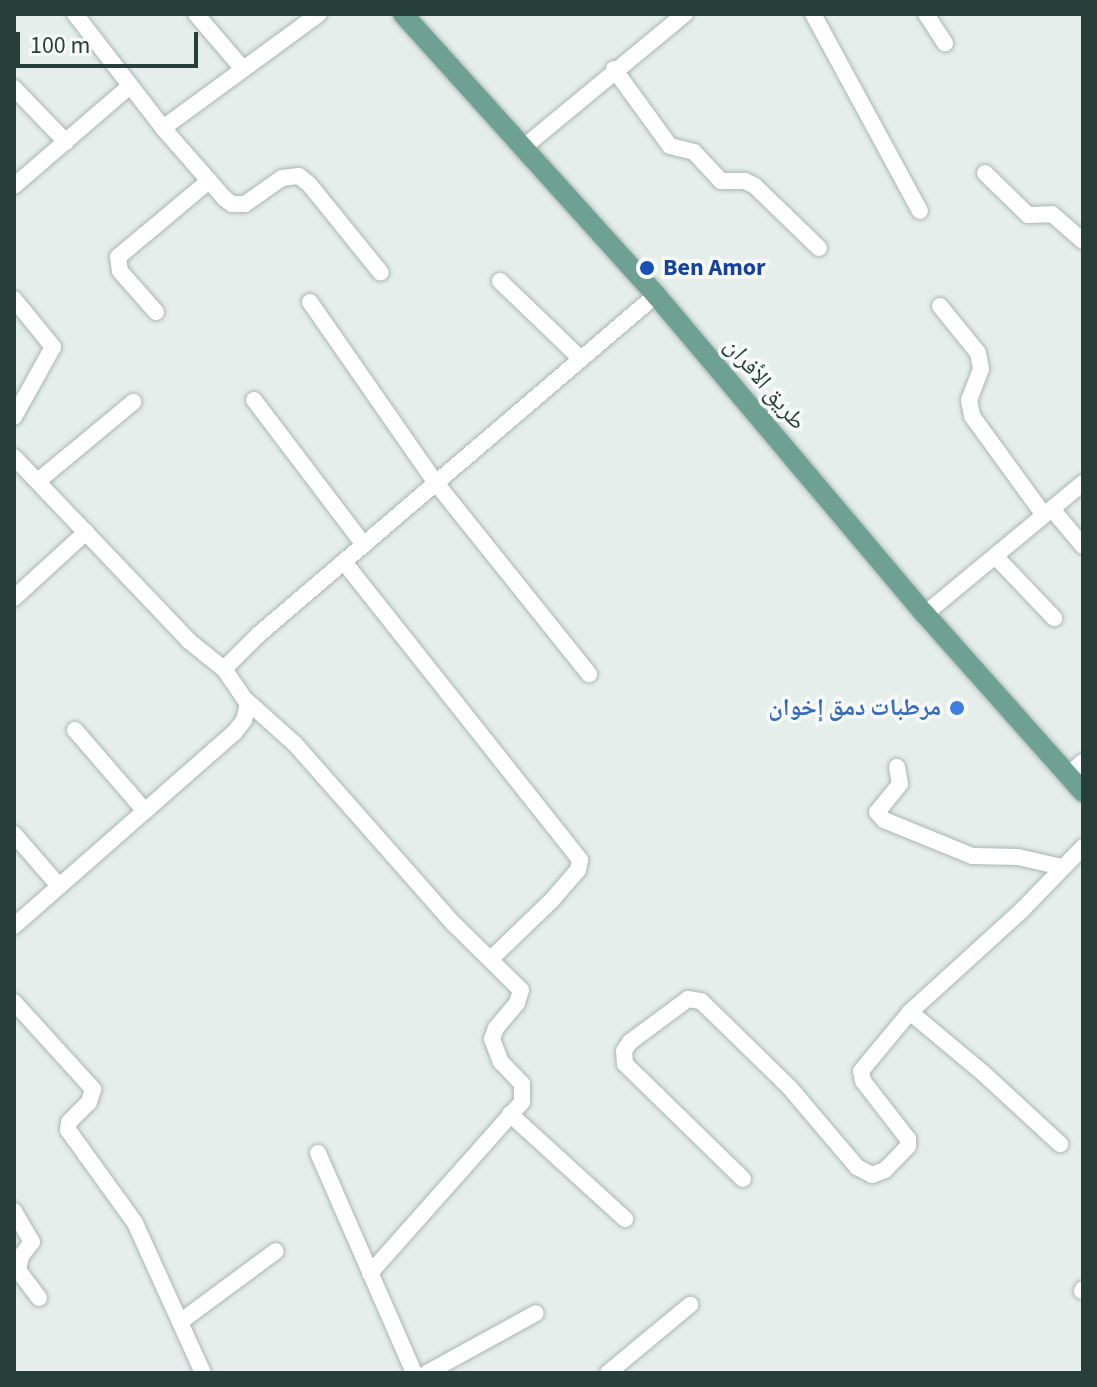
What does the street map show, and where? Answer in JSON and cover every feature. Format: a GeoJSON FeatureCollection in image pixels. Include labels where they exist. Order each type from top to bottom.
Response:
{"type":"FeatureCollection","features":[{"type":"Feature","properties":{"kind":"main road","name":"طريق الأفران"},"geometry":{"type":"LineString","coordinates":[[403,14],[656,295],[925,614],[1076,769],[1083,792]]}},
{"type":"Feature","properties":{"kind":"street"},"geometry":{"type":"LineString","coordinates":[[75,14],[163,128],[224,198],[237,205],[256,198],[286,176],[299,176],[309,184],[381,273]]}},
{"type":"Feature","properties":{"kind":"street"},"geometry":{"type":"LineString","coordinates":[[196,14],[243,69]]}},
{"type":"Feature","properties":{"kind":"street"},"geometry":{"type":"LineString","coordinates":[[163,128],[319,14]]}},
{"type":"Feature","properties":{"kind":"street"},"geometry":{"type":"LineString","coordinates":[[524,147],[614,69],[685,14]]}},
{"type":"Feature","properties":{"kind":"street"},"geometry":{"type":"LineString","coordinates":[[813,14],[920,211]]}},
{"type":"Feature","properties":{"kind":"street"},"geometry":{"type":"LineString","coordinates":[[926,14],[945,43]]}},
{"type":"Feature","properties":{"kind":"street"},"geometry":{"type":"LineString","coordinates":[[614,69],[670,146],[694,152],[721,181],[745,181],[755,186],[819,248]]}},
{"type":"Feature","properties":{"kind":"street"},"geometry":{"type":"LineString","coordinates":[[14,186],[130,86]]}},
{"type":"Feature","properties":{"kind":"street"},"geometry":{"type":"LineString","coordinates":[[14,88],[66,142]]}},
{"type":"Feature","properties":{"kind":"street"},"geometry":{"type":"LineString","coordinates":[[985,173],[1028,215],[1052,214],[1083,241]]}},
{"type":"Feature","properties":{"kind":"street"},"geometry":{"type":"LineString","coordinates":[[156,312],[120,271],[118,257],[209,181]]}},
{"type":"Feature","properties":{"kind":"street"},"geometry":{"type":"LineString","coordinates":[[500,281],[581,359]]}},
{"type":"Feature","properties":{"kind":"street"},"geometry":{"type":"LineString","coordinates":[[224,669],[656,295]]}},
{"type":"Feature","properties":{"kind":"street"},"geometry":{"type":"LineString","coordinates":[[14,299],[53,347],[14,417]]}},
{"type":"Feature","properties":{"kind":"street"},"geometry":{"type":"LineString","coordinates":[[310,302],[436,483],[589,674]]}},
{"type":"Feature","properties":{"kind":"street"},"geometry":{"type":"LineString","coordinates":[[940,306],[978,353],[981,369],[969,400],[972,416],[1048,512],[1083,546]]}},
{"type":"Feature","properties":{"kind":"street"},"geometry":{"type":"LineString","coordinates":[[254,400],[364,545]]}},
{"type":"Feature","properties":{"kind":"street"},"geometry":{"type":"LineString","coordinates":[[38,481],[133,402]]}},
{"type":"Feature","properties":{"kind":"street"},"geometry":{"type":"LineString","coordinates":[[14,457],[189,641],[224,669],[247,701],[295,744],[453,923],[517,985],[522,994],[492,1039],[501,1062],[525,1091],[522,1102],[370,1273]]}},
{"type":"Feature","properties":{"kind":"street"},"geometry":{"type":"LineString","coordinates":[[925,614],[1083,483]]}},
{"type":"Feature","properties":{"kind":"street"},"geometry":{"type":"LineString","coordinates":[[14,598],[86,532]]}},
{"type":"Feature","properties":{"kind":"street"},"geometry":{"type":"LineString","coordinates":[[995,556],[1054,618]]}},
{"type":"Feature","properties":{"kind":"street"},"geometry":{"type":"LineString","coordinates":[[344,562],[580,860],[578,870],[552,900],[491,959]]}},
{"type":"Feature","properties":{"kind":"street"},"geometry":{"type":"LineString","coordinates":[[14,926],[234,733],[244,720],[247,701]]}},
{"type":"Feature","properties":{"kind":"street"},"geometry":{"type":"LineString","coordinates":[[75,730],[145,811]]}},
{"type":"Feature","properties":{"kind":"street"},"geometry":{"type":"LineString","coordinates":[[897,767],[900,784],[877,812],[884,820],[972,856],[1018,857],[1062,867]]}},
{"type":"Feature","properties":{"kind":"street"},"geometry":{"type":"LineString","coordinates":[[14,834],[59,886]]}},
{"type":"Feature","properties":{"kind":"street"},"geometry":{"type":"LineString","coordinates":[[743,1179],[625,1064],[624,1051],[630,1042],[688,999],[701,1001],[790,1088],[857,1167],[872,1175],[885,1170],[908,1146],[908,1139],[863,1081],[861,1071],[910,1012],[1022,910],[1083,847]]}},
{"type":"Feature","properties":{"kind":"street"},"geometry":{"type":"LineString","coordinates":[[14,1002],[93,1089],[89,1102],[69,1122],[68,1130],[135,1223],[203,1373]]}},
{"type":"Feature","properties":{"kind":"street"},"geometry":{"type":"LineString","coordinates":[[910,1012],[983,1073],[1060,1144]]}},
{"type":"Feature","properties":{"kind":"street"},"geometry":{"type":"LineString","coordinates":[[510,1114],[625,1219]]}},
{"type":"Feature","properties":{"kind":"street"},"geometry":{"type":"LineString","coordinates":[[318,1153],[414,1373]]}},
{"type":"Feature","properties":{"kind":"street"},"geometry":{"type":"LineString","coordinates":[[14,1211],[32,1242],[21,1256],[18,1270],[39,1298]]}},
{"type":"Feature","properties":{"kind":"street"},"geometry":{"type":"LineString","coordinates":[[180,1322],[276,1251]]}},
{"type":"Feature","properties":{"kind":"street"},"geometry":{"type":"LineString","coordinates":[[608,1373],[690,1305]]}},
{"type":"Feature","properties":{"kind":"street"},"geometry":{"type":"LineString","coordinates":[[427,1373],[536,1313]]}},
{"type":"Feature","properties":{"kind":"place","name":"Ben Amor"},"geometry":{"type":"Point","coordinates":[647,268]}},
{"type":"Feature","properties":{"kind":"place","name":"مرطبات دمق إخوان"},"geometry":{"type":"Point","coordinates":[957,708]}}]}
